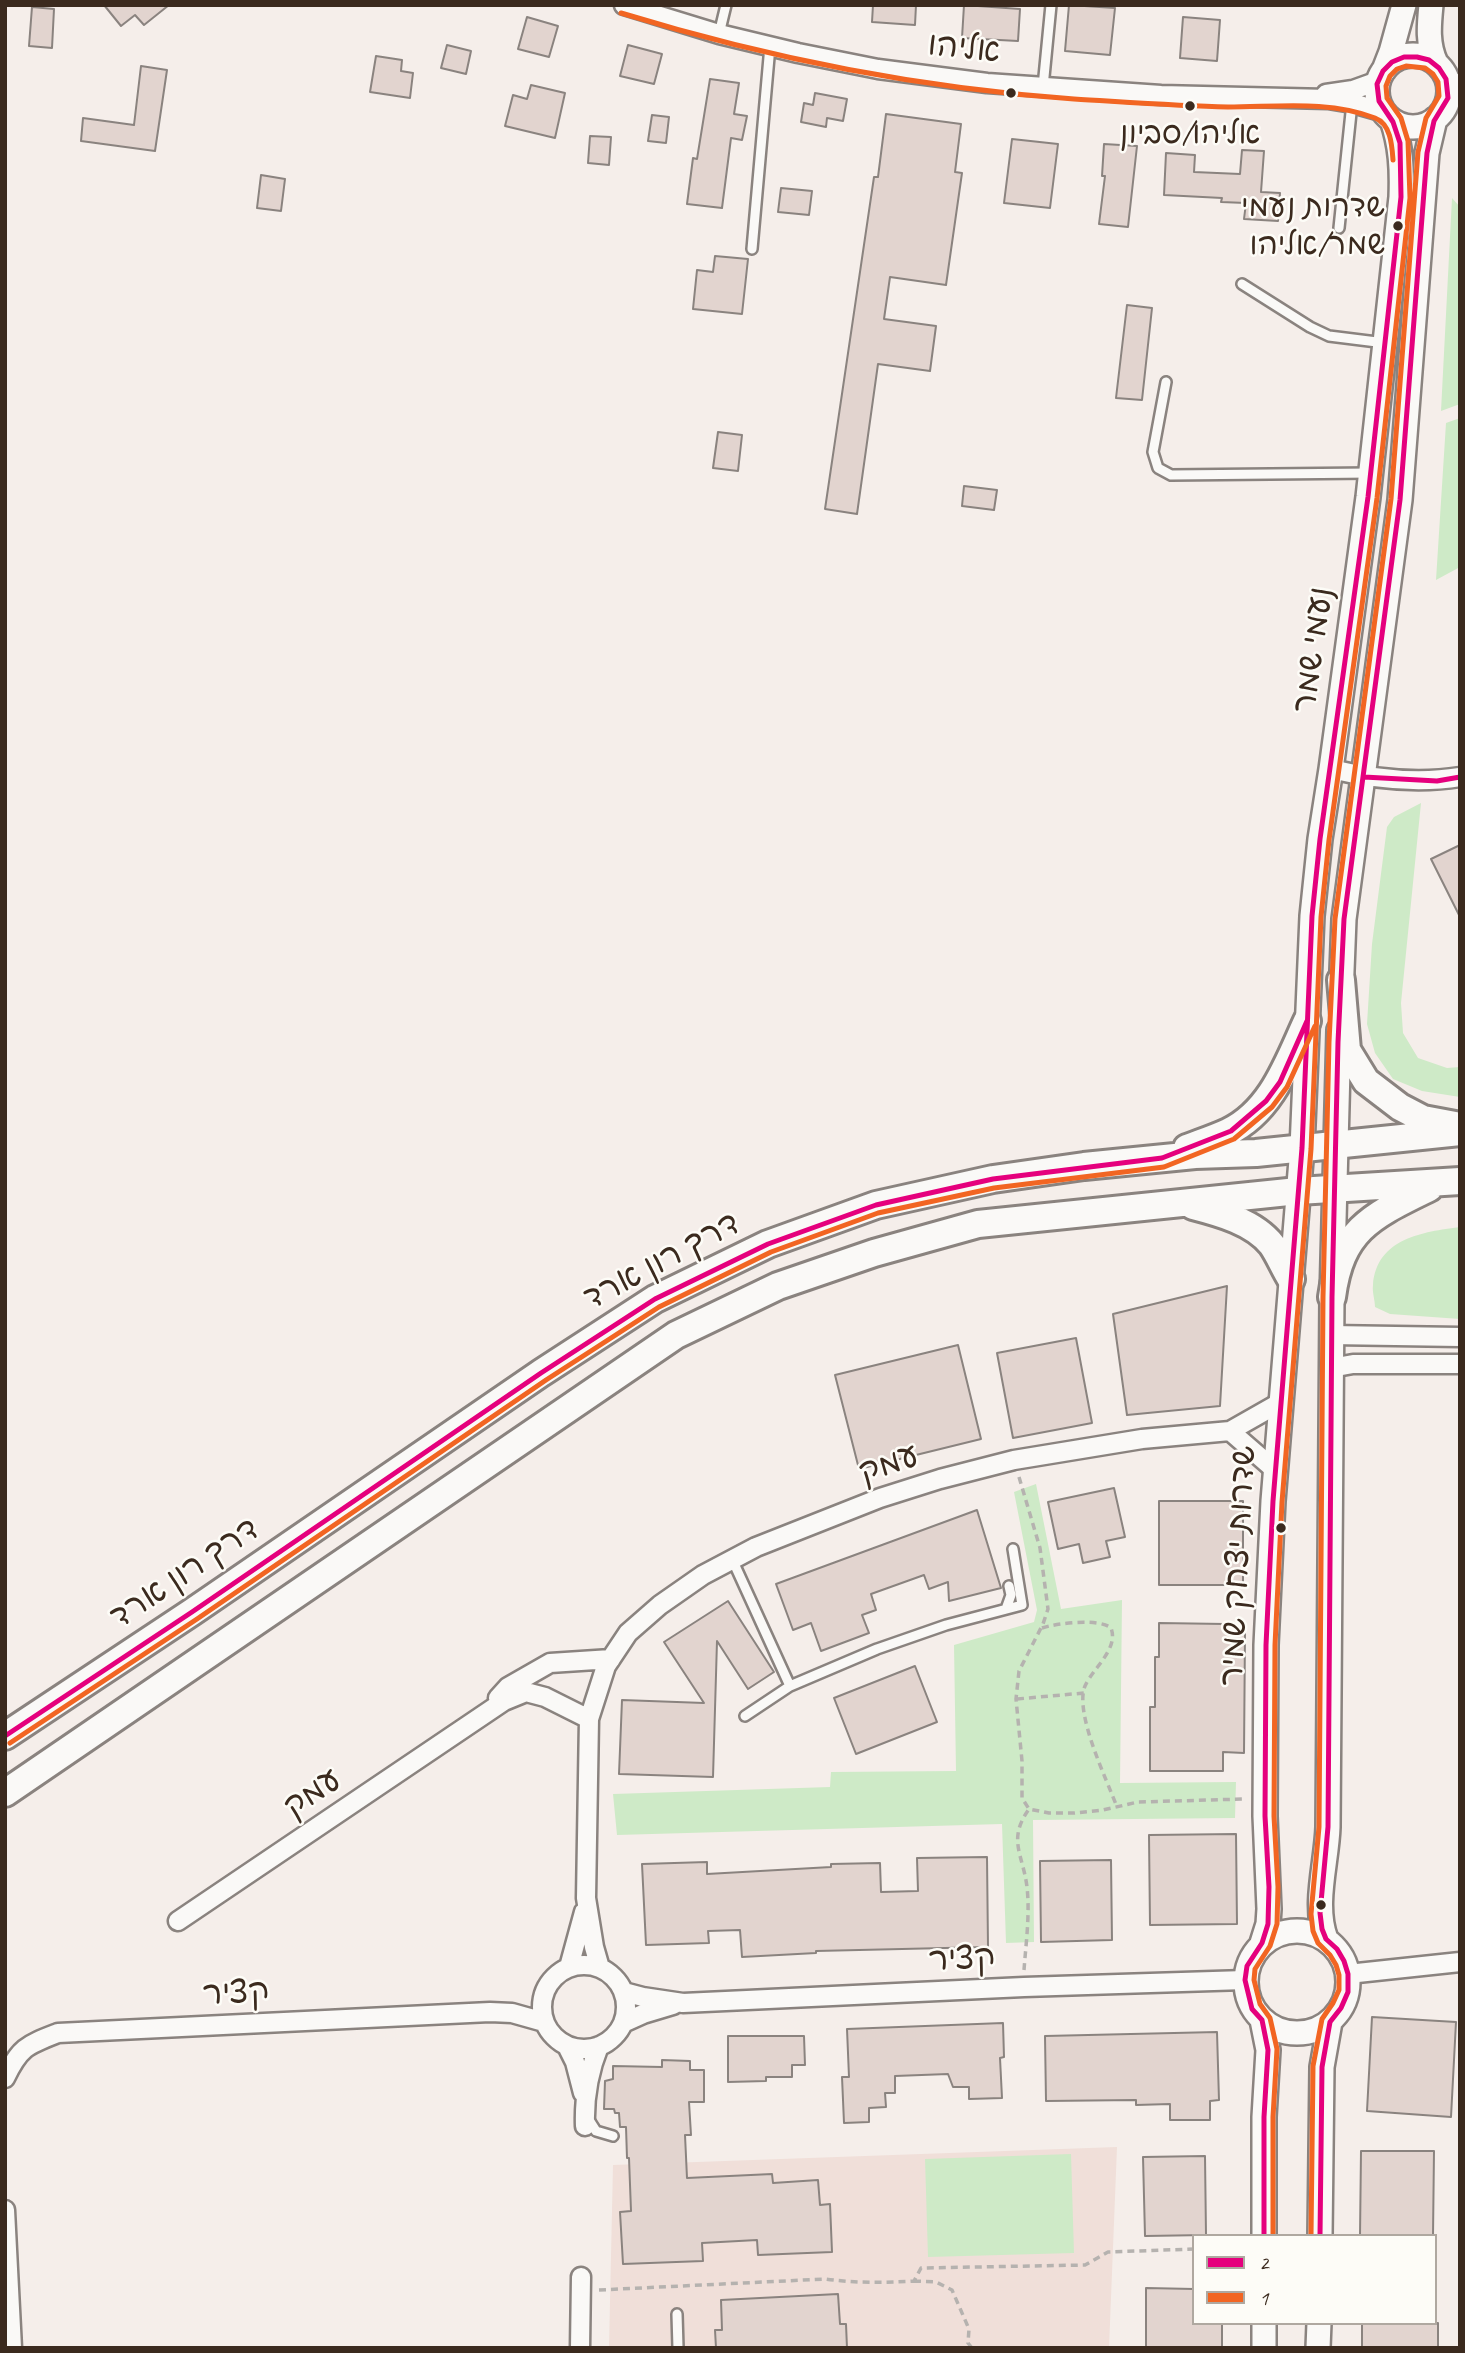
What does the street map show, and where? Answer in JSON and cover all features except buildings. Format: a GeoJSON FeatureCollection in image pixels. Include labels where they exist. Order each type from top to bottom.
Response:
{"type":"FeatureCollection","features":[{"type":"Feature","properties":{"kind":"main road"},"geometry":{"type":"LineString","coordinates":[[1341,980],[1347,1050],[1366,1081],[1400,1107],[1423,1119],[1460,1126]]}},
{"type":"Feature","properties":{"kind":"main road"},"geometry":{"type":"LineString","coordinates":[[1162,1158],[1231,1131],[1252,1115],[1280,1082],[1307,1021]]}},
{"type":"Feature","properties":{"kind":"main road","name":"דרך רון ארד"},"geometry":{"type":"LineString","coordinates":[[5,1736],[192,1612],[541,1373],[655,1299],[768,1244],[876,1205],[993,1179],[1162,1158],[1302,1148],[1460,1132]]}},
{"type":"Feature","properties":{"kind":"main road"},"geometry":{"type":"LineString","coordinates":[[5,1793],[676,1335],[778,1286],[874,1253],[978,1224],[1298,1191],[1451,1182]]}},
{"type":"Feature","properties":{"kind":"main road"},"geometry":{"type":"LineString","coordinates":[[1332,1297],[1335,1272],[1344,1251],[1359,1229],[1382,1211],[1451,1182]]}},
{"type":"Feature","properties":{"kind":"main road"},"geometry":{"type":"LineString","coordinates":[[1181,1203],[1213,1211],[1256,1230],[1271,1244],[1290,1279]]}},
{"type":"Feature","properties":{"kind":"street","name":"אליהו"},"geometry":{"type":"LineString","coordinates":[[624,5],[770,47],[878,69],[987,83],[1253,99],[1305,97],[1353,90],[1381,75]]}},
{"type":"Feature","properties":{"kind":"street"},"geometry":{"type":"LineString","coordinates":[[1404,5],[1376,92],[1378,103],[1388,116],[1402,125],[1414,127],[1435,119],[1447,104],[1454,84],[1432,54],[1429,32],[1431,5]]}},
{"type":"Feature","properties":{"kind":"street"},"geometry":{"type":"LineString","coordinates":[[1381,75],[1390,63],[1408,55],[1427,58],[1436,63]]}},
{"type":"Feature","properties":{"kind":"street","name":"אליהו"},"geometry":{"type":"LineString","coordinates":[[1305,97],[1352,103],[1388,116]]}},
{"type":"Feature","properties":{"kind":"street","name":"נעמי שמר"},"geometry":{"type":"LineString","coordinates":[[1298,1191],[1312,916],[1320,839],[1371,473],[1401,197],[1402,159],[1399,141],[1388,116]]}},
{"type":"Feature","properties":{"kind":"street","name":"נעמי שמר"},"geometry":{"type":"LineString","coordinates":[[1334,1189],[1344,919],[1400,500],[1426,165],[1435,119]]}},
{"type":"Feature","properties":{"kind":"street"},"geometry":{"type":"LineString","coordinates":[[1331,769],[1364,777],[1437,780],[1460,777]]}},
{"type":"Feature","properties":{"kind":"street"},"geometry":{"type":"LineString","coordinates":[[1326,1939],[1320,1913],[1328,1827],[1334,1189]]}},
{"type":"Feature","properties":{"kind":"street","name":"שדרות יצחק שמיר"},"geometry":{"type":"LineString","coordinates":[[1262,1943],[1269,1909],[1265,1798],[1266,1645],[1275,1470],[1298,1191]]}},
{"type":"Feature","properties":{"kind":"street"},"geometry":{"type":"LineString","coordinates":[[1331,1335],[1460,1337]]}},
{"type":"Feature","properties":{"kind":"street"},"geometry":{"type":"LineString","coordinates":[[1331,1368],[1353,1364],[1460,1364]]}},
{"type":"Feature","properties":{"kind":"street","name":"עמק"},"geometry":{"type":"LineString","coordinates":[[569,1967],[582,1925],[586,1898],[589,1719],[606,1666],[628,1633],[660,1605],[703,1575],[756,1547],[880,1498],[1014,1460],[1142,1439],[1230,1431],[1281,1402]]}},
{"type":"Feature","properties":{"kind":"street"},"geometry":{"type":"LineString","coordinates":[[1230,1431],[1275,1470]]}},
{"type":"Feature","properties":{"kind":"street","name":"עמק"},"geometry":{"type":"LineString","coordinates":[[481,1716],[508,1687],[550,1663],[611,1658]]}},
{"type":"Feature","properties":{"kind":"street","name":"עמק"},"geometry":{"type":"LineString","coordinates":[[178,1922],[504,1701],[526,1692],[545,1697],[589,1719]]}},
{"type":"Feature","properties":{"kind":"street","name":"עמק"},"geometry":{"type":"LineString","coordinates":[[586,1898],[600,1968]]}},
{"type":"Feature","properties":{"kind":"street"},"geometry":{"type":"LineString","coordinates":[[1301,1930],[1326,1939],[1337,1949],[1348,1974],[1348,1992],[1341,2008],[1330,2022],[1303,2033],[1288,2033],[1262,2020],[1252,2009],[1247,1995],[1247,1966],[1253,1954],[1262,1943],[1286,1931],[1301,1930]]}},
{"type":"Feature","properties":{"kind":"street"},"geometry":{"type":"LineString","coordinates":[[1348,1974],[1460,1962]]}},
{"type":"Feature","properties":{"kind":"street"},"geometry":{"type":"LineString","coordinates":[[590,1965],[600,1968],[618,1982],[624,1992],[626,2013],[623,2023],[617,2033],[599,2046],[578,2049],[567,2046],[550,2032],[544,2022],[541,2001],[544,1990],[550,1980],[569,1967],[590,1965]]}},
{"type":"Feature","properties":{"kind":"street","name":"קציר"},"geometry":{"type":"LineString","coordinates":[[624,1992],[683,2003],[1245,1980]]}},
{"type":"Feature","properties":{"kind":"street","name":"קציר"},"geometry":{"type":"LineString","coordinates":[[490,2012],[527,2000],[544,1990]]}},
{"type":"Feature","properties":{"kind":"street","name":"קציר"},"geometry":{"type":"LineString","coordinates":[[623,2023],[657,2009],[683,2003]]}},
{"type":"Feature","properties":{"kind":"street","name":"קציר"},"geometry":{"type":"LineString","coordinates":[[5,2078],[13,2061],[26,2046],[58,2033],[490,2012],[512,2013],[544,2022]]}},
{"type":"Feature","properties":{"kind":"street"},"geometry":{"type":"LineString","coordinates":[[1262,2020],[1268,2050],[1264,2116],[1264,2234]]}},
{"type":"Feature","properties":{"kind":"street"},"geometry":{"type":"LineString","coordinates":[[1320,2234],[1322,2067],[1330,2022]]}},
{"type":"Feature","properties":{"kind":"street"},"geometry":{"type":"LineString","coordinates":[[567,2046],[578,2070],[584,2113]]}},
{"type":"Feature","properties":{"kind":"street"},"geometry":{"type":"LineString","coordinates":[[584,2113],[588,2077],[599,2046]]}},
{"type":"Feature","properties":{"kind":"street"},"geometry":{"type":"LineString","coordinates":[[5,2210],[12,2348]]}},
{"type":"Feature","properties":{"kind":"street"},"geometry":{"type":"LineString","coordinates":[[580,2348],[581,2284]]}},
{"type":"Feature","properties":{"kind":"street"},"geometry":{"type":"LineString","coordinates":[[1264,2325],[1264,2348]]}},
{"type":"Feature","properties":{"kind":"street"},"geometry":{"type":"LineString","coordinates":[[1318,2348],[1319,2325]]}},
{"type":"Feature","properties":{"kind":"lane"},"geometry":{"type":"LineString","coordinates":[[719,34],[726,5]]}},
{"type":"Feature","properties":{"kind":"lane"},"geometry":{"type":"LineString","coordinates":[[1042,87],[1051,5]]}},
{"type":"Feature","properties":{"kind":"lane"},"geometry":{"type":"LineString","coordinates":[[752,249],[770,47]]}},
{"type":"Feature","properties":{"kind":"lane"},"geometry":{"type":"LineString","coordinates":[[1339,228],[1352,103]]}},
{"type":"Feature","properties":{"kind":"lane"},"geometry":{"type":"LineString","coordinates":[[1241,284],[1329,336],[1385,343]]}},
{"type":"Feature","properties":{"kind":"lane"},"geometry":{"type":"LineString","coordinates":[[1166,382],[1153,452],[1158,468],[1171,475],[1371,473]]}},
{"type":"Feature","properties":{"kind":"lane"},"geometry":{"type":"LineString","coordinates":[[745,1716],[790,1686],[877,1649],[946,1625],[1022,1605],[1013,1549]]}},
{"type":"Feature","properties":{"kind":"lane"},"geometry":{"type":"LineString","coordinates":[[732,1559],[790,1686]]}},
{"type":"Feature","properties":{"kind":"lane"},"geometry":{"type":"LineString","coordinates":[[1006,1609],[1011,1594],[1009,1586]]}},
{"type":"Feature","properties":{"kind":"lane"},"geometry":{"type":"LineString","coordinates":[[584,2113],[596,2131],[613,2136]]}},
{"type":"Feature","properties":{"kind":"lane"},"geometry":{"type":"LineString","coordinates":[[677,2314],[678,2348]]}},
{"type":"Feature","properties":{"kind":"path"},"geometry":{"type":"LineString","coordinates":[[1014,1460],[1040,1548],[1048,1609],[1019,1671],[1017,1699],[1022,1798],[1029,1809],[1074,1813],[1138,1801],[1265,1798]]}},
{"type":"Feature","properties":{"kind":"path"},"geometry":{"type":"LineString","coordinates":[[1040,1629],[1051,1625],[1091,1622],[1105,1623],[1111,1628],[1113,1644],[1084,1688],[1084,1693],[1086,1720],[1093,1745],[1117,1807]]}},
{"type":"Feature","properties":{"kind":"path"},"geometry":{"type":"LineString","coordinates":[[1017,1699],[1084,1693]]}},
{"type":"Feature","properties":{"kind":"path"},"geometry":{"type":"LineString","coordinates":[[1024,1987],[1027,1887],[1016,1840],[1020,1821],[1029,1809]]}},
{"type":"Feature","properties":{"kind":"path"},"geometry":{"type":"LineString","coordinates":[[914,2281],[921,2268],[1085,2265],[1108,2252],[1192,2249]]}},
{"type":"Feature","properties":{"kind":"path"},"geometry":{"type":"LineString","coordinates":[[581,2284],[825,2278],[858,2283],[936,2282],[952,2290],[968,2329],[968,2343],[972,2348]]}},
{"type":"Feature","properties":{"kind":"shaded area"},"geometry":{"type":"Polygon","coordinates":[[[1117,2147],[1109,2348],[609,2348],[613,2165],[1117,2147]]]}},
{"type":"Feature","properties":{"kind":"green space"},"geometry":{"type":"Polygon","coordinates":[[[1452,198],[1460,207],[1460,404],[1441,411],[1452,198]]]}},
{"type":"Feature","properties":{"kind":"green space"},"geometry":{"type":"Polygon","coordinates":[[[1460,418],[1460,567],[1436,580],[1446,423],[1460,418]]]}},
{"type":"Feature","properties":{"kind":"green space"},"geometry":{"type":"Polygon","coordinates":[[[1421,803],[1401,1003],[1403,1033],[1418,1058],[1447,1068],[1460,1067],[1460,1097],[1422,1091],[1393,1079],[1375,1053],[1367,1024],[1372,944],[1387,827],[1394,817],[1421,803]]]}},
{"type":"Feature","properties":{"kind":"green space"},"geometry":{"type":"Polygon","coordinates":[[[1460,1227],[1460,1319],[1390,1314],[1375,1307],[1373,1288],[1376,1269],[1393,1247],[1417,1235],[1460,1227]]]}},
{"type":"Feature","properties":{"kind":"green space"},"geometry":{"type":"Polygon","coordinates":[[[1036,1484],[1061,1609],[1122,1600],[1120,1783],[1236,1782],[1235,1818],[1033,1820],[1034,1942],[1006,1943],[1002,1824],[617,1835],[613,1794],[830,1787],[831,1772],[956,1771],[954,1645],[1034,1622],[1037,1610],[1014,1492],[1036,1484]]]}},
{"type":"Feature","properties":{"kind":"green space"},"geometry":{"type":"Polygon","coordinates":[[[1071,2154],[1074,2253],[928,2257],[925,2159],[1071,2154]]]}},
{"type":"Feature","properties":{"kind":"transit line","name":"1"},"geometry":{"type":"LineString","coordinates":[[621,13],[789,58],[959,87],[1151,104],[1303,106],[1357,112],[1375,118],[1384,125],[1390,136],[1393,160]]}},
{"type":"Feature","properties":{"kind":"transit line","name":"2"},"geometry":{"type":"LineString","coordinates":[[1264,2234],[1264,2117],[1268,2050],[1262,2020],[1252,2009],[1245,1980],[1247,1966],[1262,1943],[1268,1924],[1265,1816],[1266,1645],[1273,1501],[1302,1148],[1312,916],[1320,839],[1368,497],[1401,197],[1400,143],[1393,122],[1379,101],[1377,84],[1383,71],[1392,62],[1404,57],[1417,57],[1429,60],[1439,68],[1446,79],[1448,98],[1434,121],[1427,153],[1400,500],[1344,919],[1338,1042],[1332,1297],[1328,1827],[1320,1913],[1326,1939],[1337,1949],[1344,1961],[1348,1974],[1348,1992],[1341,2008],[1330,2022],[1322,2067],[1320,2234]]}},
{"type":"Feature","properties":{"kind":"transit line","name":"1"},"geometry":{"type":"LineString","coordinates":[[1273,2234],[1273,2117],[1277,2049],[1270,2018],[1260,2004],[1254,1980],[1255,1969],[1270,1946],[1277,1924],[1274,1816],[1275,1645],[1282,1502],[1311,1149],[1321,917],[1329,840],[1377,498],[1410,198],[1408,141],[1401,118],[1387,98],[1386,86],[1390,76],[1397,69],[1406,66],[1425,68],[1433,74],[1438,82],[1439,96],[1426,118],[1418,152],[1391,499],[1335,919],[1323,1297],[1319,1827],[1311,1914],[1318,1943],[1336,1965],[1339,1990],[1322,2019],[1313,2066],[1311,2234]]}},
{"type":"Feature","properties":{"kind":"transit line","name":"2"},"geometry":{"type":"LineString","coordinates":[[1364,777],[1437,781],[1460,777]]}},
{"type":"Feature","properties":{"kind":"transit line","name":"2"},"geometry":{"type":"LineString","coordinates":[[5,1736],[192,1612],[541,1373],[655,1299],[768,1244],[876,1205],[993,1179],[1162,1158],[1231,1131],[1266,1101],[1280,1082],[1307,1021]]}},
{"type":"Feature","properties":{"kind":"transit line","name":"1"},"geometry":{"type":"LineString","coordinates":[[10,1743],[197,1619],[546,1380],[659,1307],[771,1252],[878,1213],[994,1188],[1164,1167],[1234,1139],[1272,1107],[1287,1087],[1315,1026]]}},
{"type":"Feature","properties":{"kind":"place","name":"אליהו/סביון"},"geometry":{"type":"Point","coordinates":[1190,106]}},
{"type":"Feature","properties":{"kind":"place","name":"שדרות נעמי שמר/אליהו"},"geometry":{"type":"Point","coordinates":[1398,226]}}]}
